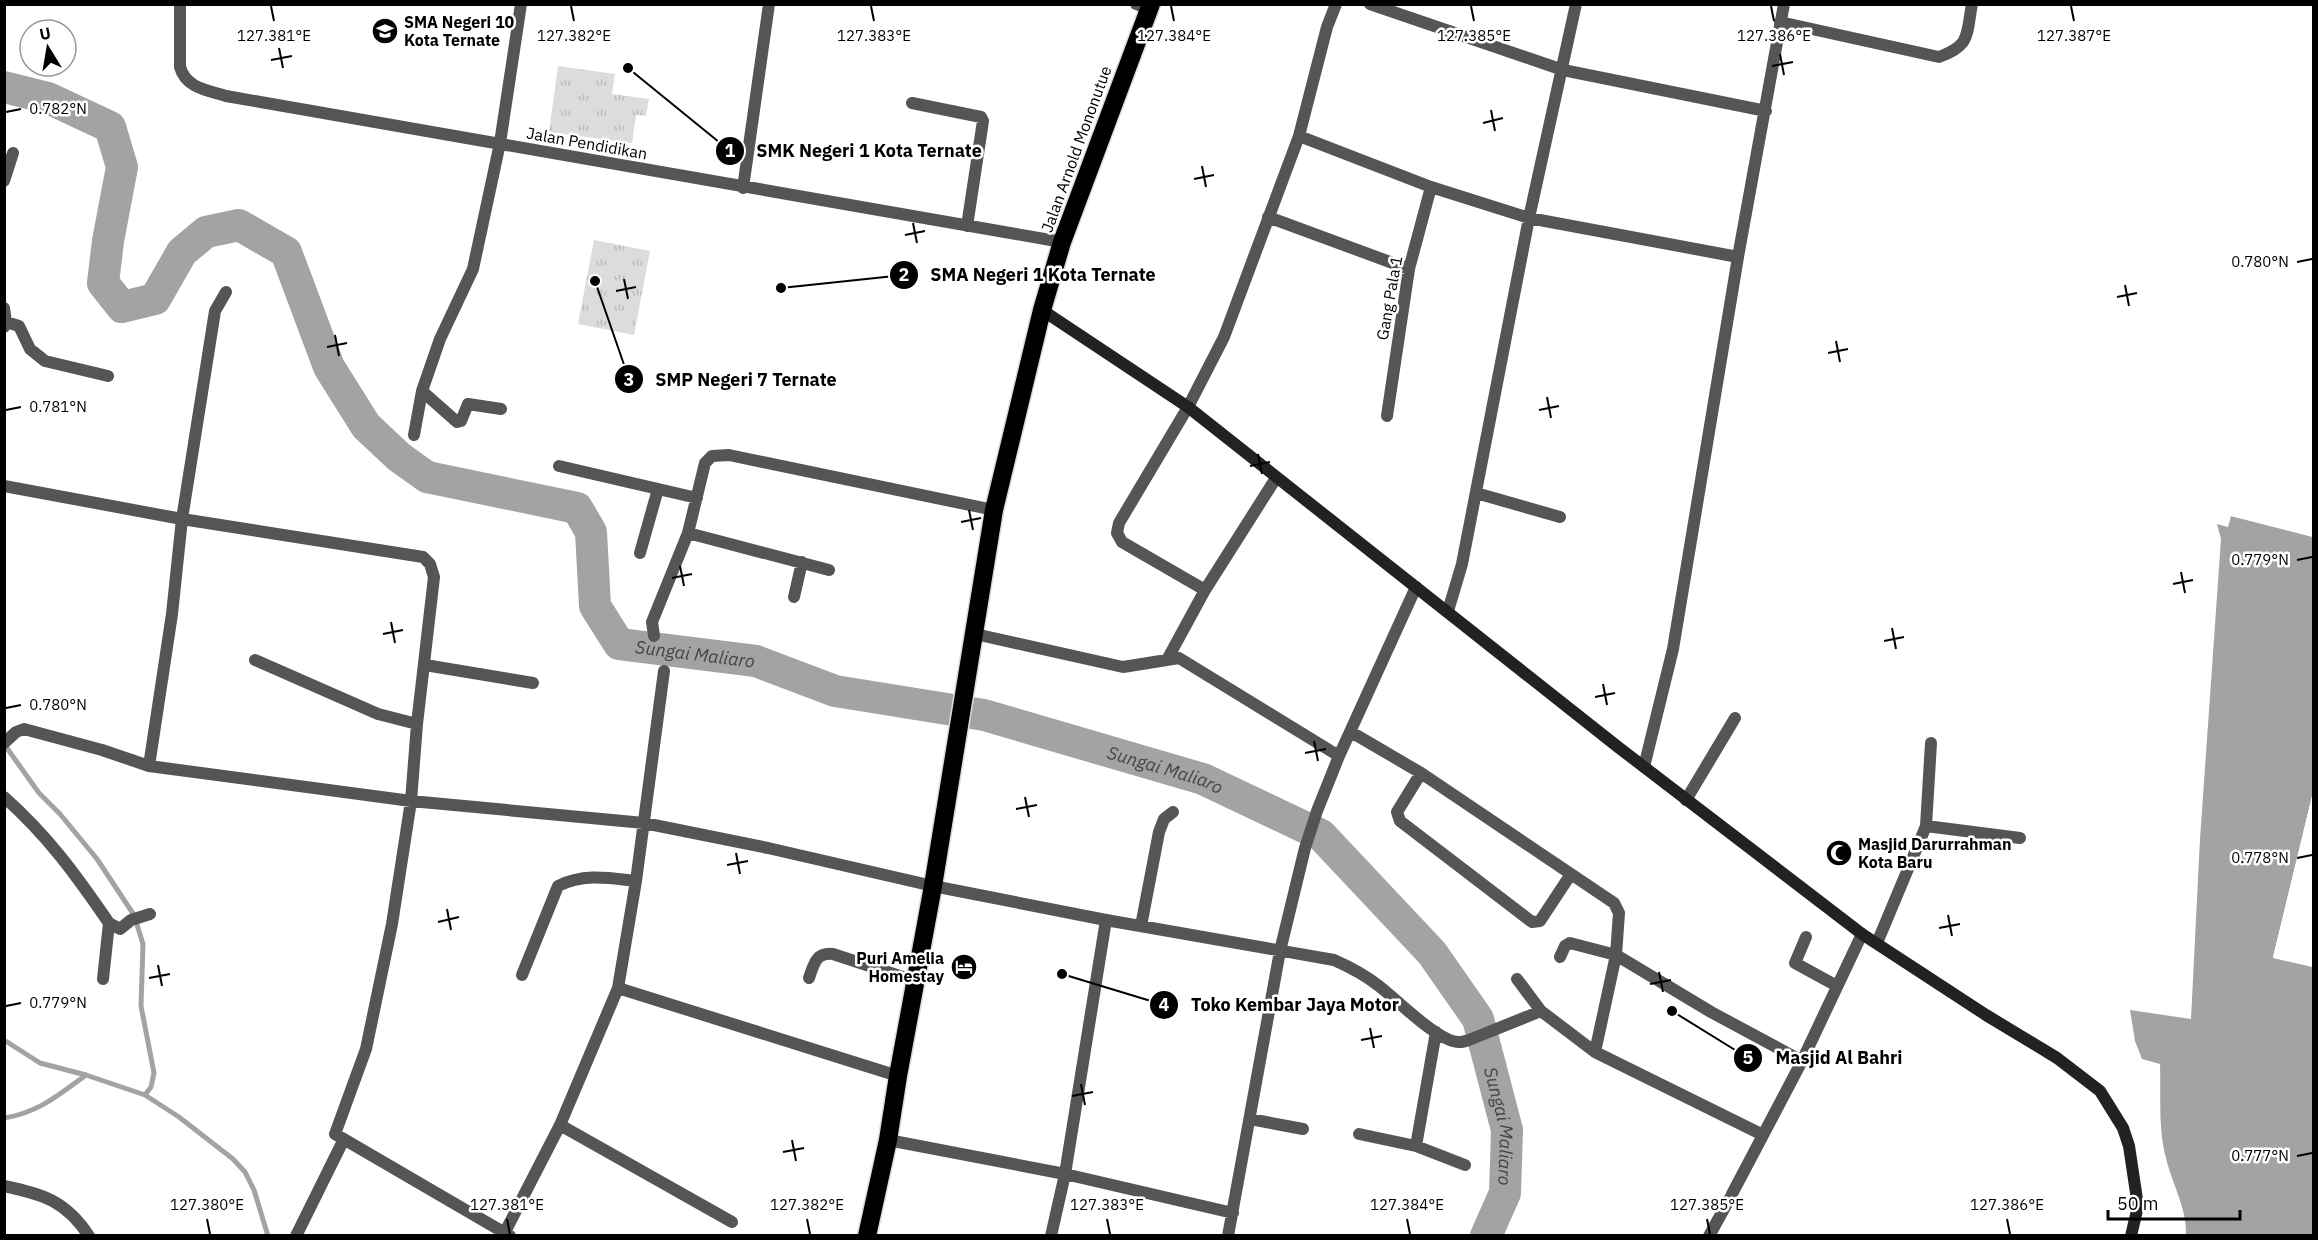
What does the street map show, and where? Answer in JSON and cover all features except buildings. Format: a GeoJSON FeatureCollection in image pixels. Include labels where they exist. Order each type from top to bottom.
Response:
{"type":"FeatureCollection","features":[{"type":"Feature","properties":{"kind":"highway","name":"Jalan Arnold Mononutue"},"geometry":{"type":"LineString","coordinates":[[867,1236],[888,1140],[897,1076],[933,886],[994,510],[1042,310],[1062,242],[1145,6]]}},
{"type":"Feature","properties":{"kind":"street","name":"Jalan Pendidikan"},"geometry":{"type":"LineString","coordinates":[[180,4],[180,67],[183,75],[192,86],[226,96],[350,120],[500,143],[743,188],[1062,242]]}},
{"type":"Feature","properties":{"kind":"street"},"geometry":{"type":"LineString","coordinates":[[414,435],[422,391],[447,319],[472,269],[500,143],[521,4]]}},
{"type":"Feature","properties":{"kind":"street"},"geometry":{"type":"LineString","coordinates":[[743,188],[769,4]]}},
{"type":"Feature","properties":{"kind":"street"},"geometry":{"type":"LineString","coordinates":[[1205,590],[1122,542],[1117,533],[1119,523],[1188,407],[1224,337],[1299,136],[1327,27],[1336,4]]}},
{"type":"Feature","properties":{"kind":"street"},"geometry":{"type":"LineString","coordinates":[[1370,4],[1563,70],[1766,111]]}},
{"type":"Feature","properties":{"kind":"street"},"geometry":{"type":"LineString","coordinates":[[1448,611],[1462,564],[1529,218],[1576,4]]}},
{"type":"Feature","properties":{"kind":"street"},"geometry":{"type":"LineString","coordinates":[[1644,767],[1673,649],[1738,257],[1784,4]]}},
{"type":"Feature","properties":{"kind":"street"},"geometry":{"type":"LineString","coordinates":[[1780,21],[1938,57],[1955,51],[1965,42],[1972,4]]}},
{"type":"Feature","properties":{"kind":"street"},"geometry":{"type":"LineString","coordinates":[[912,103],[981,117],[983,121],[967,226]]}},
{"type":"Feature","properties":{"kind":"street"},"geometry":{"type":"LineString","coordinates":[[1299,136],[1431,187],[1529,218],[1738,257]]}},
{"type":"Feature","properties":{"kind":"street"},"geometry":{"type":"LineString","coordinates":[[4,181],[13,153]]}},
{"type":"Feature","properties":{"kind":"street","name":"Gang Pala 1"},"geometry":{"type":"LineString","coordinates":[[1387,416],[1409,269],[1431,187]]}},
{"type":"Feature","properties":{"kind":"street"},"geometry":{"type":"LineString","coordinates":[[1268,217],[1409,269]]}},
{"type":"Feature","properties":{"kind":"street"},"geometry":{"type":"LineString","coordinates":[[149,765],[172,614],[182,519],[216,311],[226,292]]}},
{"type":"Feature","properties":{"kind":"street"},"geometry":{"type":"LineString","coordinates":[[4,308],[5,324],[19,326],[30,349],[45,361],[108,376]]}},
{"type":"Feature","properties":{"kind":"street"},"geometry":{"type":"LineString","coordinates":[[1042,310],[1188,407],[1686,800],[1862,934],[1986,1015],[2057,1058],[2100,1091],[2123,1128],[2130,1146],[2138,1206],[2131,1236]]}},
{"type":"Feature","properties":{"kind":"street"},"geometry":{"type":"LineString","coordinates":[[422,391],[457,422],[461,421],[468,405],[501,409]]}},
{"type":"Feature","properties":{"kind":"street"},"geometry":{"type":"LineString","coordinates":[[654,636],[652,622],[688,533],[705,463],[712,456],[718,455],[994,510]]}},
{"type":"Feature","properties":{"kind":"street"},"geometry":{"type":"LineString","coordinates":[[559,466],[697,498]]}},
{"type":"Feature","properties":{"kind":"street"},"geometry":{"type":"LineString","coordinates":[[1168,658],[1205,590],[1276,478]]}},
{"type":"Feature","properties":{"kind":"street"},"geometry":{"type":"LineString","coordinates":[[4,486],[182,519],[423,557],[430,564],[434,577],[417,724],[411,801],[392,924],[366,1048],[335,1133],[336,1137],[508,1234],[560,1125],[618,988],[636,881],[664,671]]}},
{"type":"Feature","properties":{"kind":"street"},"geometry":{"type":"LineString","coordinates":[[640,553],[658,489]]}},
{"type":"Feature","properties":{"kind":"street"},"geometry":{"type":"LineString","coordinates":[[1476,493],[1560,517]]}},
{"type":"Feature","properties":{"kind":"street"},"geometry":{"type":"LineString","coordinates":[[688,533],[829,570]]}},
{"type":"Feature","properties":{"kind":"street"},"geometry":{"type":"LineString","coordinates":[[794,597],[802,562]]}},
{"type":"Feature","properties":{"kind":"street"},"geometry":{"type":"LineString","coordinates":[[1228,1236],[1280,951],[1305,848],[1339,756],[1416,588]]}},
{"type":"Feature","properties":{"kind":"street"},"geometry":{"type":"LineString","coordinates":[[975,634],[1123,667],[1174,657],[1184,660],[1339,756]]}},
{"type":"Feature","properties":{"kind":"street"},"geometry":{"type":"LineString","coordinates":[[255,660],[378,714],[417,724]]}},
{"type":"Feature","properties":{"kind":"street"},"geometry":{"type":"LineString","coordinates":[[425,666],[533,683]]}},
{"type":"Feature","properties":{"kind":"street"},"geometry":{"type":"LineString","coordinates":[[1686,800],[1735,718]]}},
{"type":"Feature","properties":{"kind":"street"},"geometry":{"type":"LineString","coordinates":[[4,743],[16,732],[24,729],[149,765],[411,801],[644,823],[768,848],[933,886],[1106,920],[1334,960],[1349,966],[1378,985],[1416,1018],[1452,1041],[1469,1040],[1541,1011]]}},
{"type":"Feature","properties":{"kind":"street"},"geometry":{"type":"LineString","coordinates":[[1351,732],[1421,773],[1618,907],[1616,955],[1595,1052]]}},
{"type":"Feature","properties":{"kind":"street"},"geometry":{"type":"LineString","coordinates":[[1877,944],[1926,826],[1931,743]]}},
{"type":"Feature","properties":{"kind":"street"},"geometry":{"type":"LineString","coordinates":[[1421,773],[1397,812],[1400,821],[1532,922],[1540,921],[1571,874]]}},
{"type":"Feature","properties":{"kind":"street"},"geometry":{"type":"LineString","coordinates":[[4,797],[50,841],[109,923],[120,929],[131,920],[150,914]]}},
{"type":"Feature","properties":{"kind":"street"},"geometry":{"type":"LineString","coordinates":[[1141,926],[1159,832],[1164,819],[1173,812]]}},
{"type":"Feature","properties":{"kind":"street"},"geometry":{"type":"LineString","coordinates":[[1926,826],[2020,838]]}},
{"type":"Feature","properties":{"kind":"street"},"geometry":{"type":"LineString","coordinates":[[522,975],[558,886],[569,881],[596,876],[636,881]]}},
{"type":"Feature","properties":{"kind":"street"},"geometry":{"type":"LineString","coordinates":[[1051,1236],[1065,1174],[1106,920]]}},
{"type":"Feature","properties":{"kind":"street"},"geometry":{"type":"LineString","coordinates":[[103,979],[109,923]]}},
{"type":"Feature","properties":{"kind":"street"},"geometry":{"type":"LineString","coordinates":[[1709,1236],[1802,1061],[1862,934]]}},
{"type":"Feature","properties":{"kind":"street"},"geometry":{"type":"LineString","coordinates":[[1806,938],[1795,963],[1837,986]]}},
{"type":"Feature","properties":{"kind":"street"},"geometry":{"type":"LineString","coordinates":[[1560,957],[1565,946],[1570,943],[1616,955],[1711,1012],[1802,1061]]}},
{"type":"Feature","properties":{"kind":"street"},"geometry":{"type":"LineString","coordinates":[[808,978],[818,956],[824,953],[915,981]]}},
{"type":"Feature","properties":{"kind":"street"},"geometry":{"type":"LineString","coordinates":[[1517,979],[1541,1011],[1595,1052],[1763,1135]]}},
{"type":"Feature","properties":{"kind":"street"},"geometry":{"type":"LineString","coordinates":[[618,988],[897,1076]]}},
{"type":"Feature","properties":{"kind":"street"},"geometry":{"type":"LineString","coordinates":[[1416,1146],[1436,1032]]}},
{"type":"Feature","properties":{"kind":"street"},"geometry":{"type":"LineString","coordinates":[[1250,1119],[1304,1129]]}},
{"type":"Feature","properties":{"kind":"street"},"geometry":{"type":"LineString","coordinates":[[560,1125],[732,1222]]}},
{"type":"Feature","properties":{"kind":"street"},"geometry":{"type":"LineString","coordinates":[[1359,1134],[1416,1146],[1465,1165]]}},
{"type":"Feature","properties":{"kind":"street"},"geometry":{"type":"LineString","coordinates":[[888,1140],[1065,1174],[1233,1214]]}},
{"type":"Feature","properties":{"kind":"street"},"geometry":{"type":"LineString","coordinates":[[296,1236],[343,1141]]}},
{"type":"Feature","properties":{"kind":"street"},"geometry":{"type":"LineString","coordinates":[[4,1186],[37,1192],[50,1198],[69,1210],[88,1236]]}},
{"type":"Feature","properties":{"kind":"green space"},"geometry":{"type":"Polygon","coordinates":[[[558,66],[615,74],[612,94],[649,99],[646,116],[636,115],[632,143],[549,132],[558,66]]]}},
{"type":"Feature","properties":{"kind":"green space"},"geometry":{"type":"Polygon","coordinates":[[[594,240],[650,251],[634,335],[578,324],[594,240]]]}},
{"type":"Feature","properties":{"kind":"shaded area"},"geometry":{"type":"Polygon","coordinates":[[[2231,516],[2313,537],[2313,792],[2273,957],[2313,967],[2313,1235],[2186,1235],[2182,1206],[2163,1147],[2160,1064],[2142,1059],[2135,1041],[2130,1010],[2191,1019],[2200,839],[2221,539],[2217,524],[2228,527],[2231,516]]]}},
{"type":"Feature","properties":{"kind":"pier"},"geometry":{"type":"Polygon","coordinates":[[[2231,513],[2314,534],[2313,537],[2231,516],[2231,513]]]}},
{"type":"Feature","properties":{"kind":"pier"},"geometry":{"type":"Polygon","coordinates":[[[2313,792],[2314,805],[2277,955],[2314,964],[2313,967],[2273,958],[2313,792]]]}},
{"type":"Feature","properties":{"kind":"waterway","name":"Sungai Maliaro"},"geometry":{"type":"LineString","coordinates":[[4,87],[48,98],[110,127],[122,167],[108,241],[103,283],[122,307],[155,299],[182,252],[206,232],[239,225],[286,252],[329,367],[366,426],[399,457],[427,477],[577,508],[591,532],[595,606],[619,644],[756,661],[835,691],[984,715],[1203,779],[1321,835],[1432,953],[1478,1019],[1507,1130],[1505,1193],[1486,1236]]}},
{"type":"Feature","properties":{"kind":"waterway"},"geometry":{"type":"LineString","coordinates":[[4,744],[39,793],[60,814],[97,859],[134,915],[143,944],[141,1006],[154,1073],[151,1087],[145,1095]]}},
{"type":"Feature","properties":{"kind":"waterway"},"geometry":{"type":"LineString","coordinates":[[4,1040],[40,1063],[86,1075],[145,1095],[179,1117],[233,1159],[245,1172],[254,1190],[268,1236]]}},
{"type":"Feature","properties":{"kind":"waterway"},"geometry":{"type":"LineString","coordinates":[[4,1118],[38,1107],[58,1096],[86,1075]]}},
{"type":"Feature","properties":{"kind":"place","name":"SMA Negeri 10 Kota Ternate"},"geometry":{"type":"Point","coordinates":[385,31]}},
{"type":"Feature","properties":{"kind":"place","name":"SMK Negeri 1 Kota Ternate"},"geometry":{"type":"Point","coordinates":[628,68]}},
{"type":"Feature","properties":{"kind":"place","name":"SMP Negeri 7 Ternate"},"geometry":{"type":"Point","coordinates":[595,281]}},
{"type":"Feature","properties":{"kind":"place","name":"SMA Negeri 1 Kota Ternate"},"geometry":{"type":"Point","coordinates":[781,288]}},
{"type":"Feature","properties":{"kind":"place","name":"Masjid Darurrahman Kota Baru"},"geometry":{"type":"Point","coordinates":[1839,853]}},
{"type":"Feature","properties":{"kind":"place","name":"Puri Amelia Homestay"},"geometry":{"type":"Point","coordinates":[964,967]}},
{"type":"Feature","properties":{"kind":"place","name":"Toko Kembar Jaya Motor"},"geometry":{"type":"Point","coordinates":[1062,974]}},
{"type":"Feature","properties":{"kind":"place","name":"Masjid Al Bahri"},"geometry":{"type":"Point","coordinates":[1672,1011]}}]}
